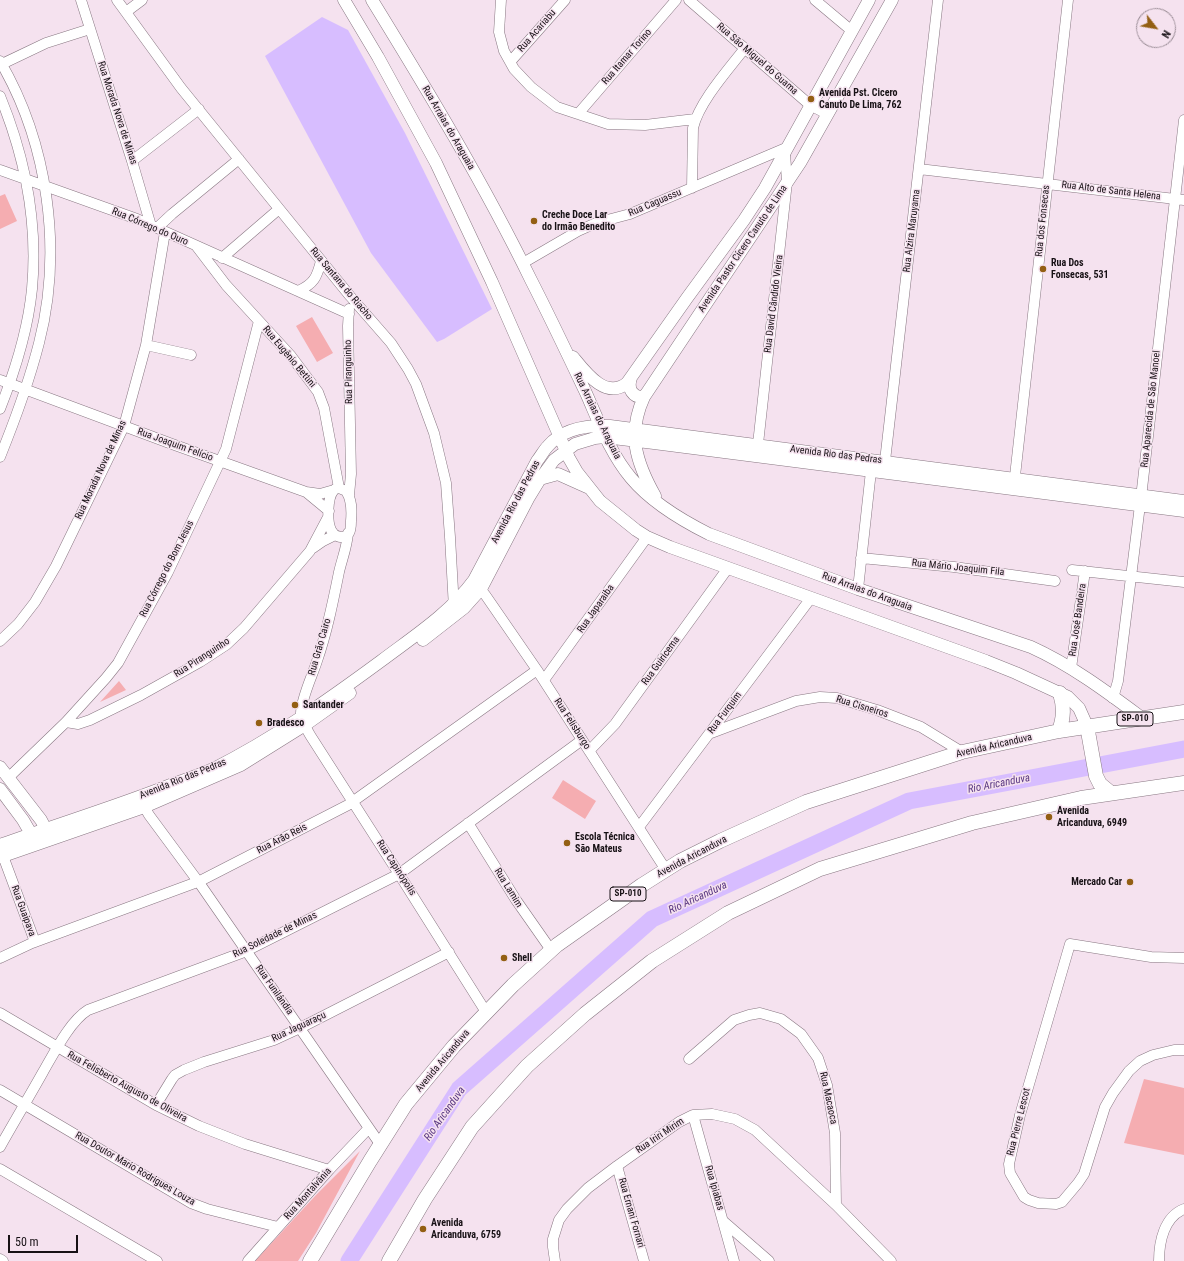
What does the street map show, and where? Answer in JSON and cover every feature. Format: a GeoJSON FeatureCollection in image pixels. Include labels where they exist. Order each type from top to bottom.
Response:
{"type":"FeatureCollection","features":[{"type":"Feature","properties":{"kind":"highway"},"geometry":{"type":"LineString","coordinates":[[1059,731],[1064,711],[1060,693]]}},
{"type":"Feature","properties":{"kind":"highway","name":"Avenida Aricanduva"},"geometry":{"type":"LineString","coordinates":[[310,1261],[380,1144],[411,1098],[454,1046],[512,985],[551,950],[612,905],[666,870],[720,841],[806,802],[962,752],[1059,731],[1184,712]]}},
{"type":"Feature","properties":{"kind":"highway"},"geometry":{"type":"LineString","coordinates":[[1087,726],[1096,776],[1100,784],[1111,793]]}},
{"type":"Feature","properties":{"kind":"highway"},"geometry":{"type":"LineString","coordinates":[[389,1261],[425,1199],[472,1127],[527,1066],[585,1014],[652,961],[728,913],[820,869],[972,823],[1081,798],[1184,782]]}},
{"type":"Feature","properties":{"kind":"main road"},"geometry":{"type":"LineString","coordinates":[[344,0],[378,57],[436,163],[492,282],[559,436],[577,472],[600,501],[646,537],[986,661],[1060,693],[1079,708],[1087,726]]}},
{"type":"Feature","properties":{"kind":"main road","name":"Rua Arraias do Araguaia"},"geometry":{"type":"LineString","coordinates":[[372,0],[422,82],[523,263],[562,342],[605,437],[620,464],[631,479],[658,503],[690,525],[709,534],[858,589],[1031,647],[1051,656],[1071,668],[1142,718]]}},
{"type":"Feature","properties":{"kind":"main road","name":"Avenida Pastor Cícero Canuto de Lima"},"geometry":{"type":"LineString","coordinates":[[562,342],[596,382],[604,387],[611,390],[621,388],[631,378],[744,220],[765,188],[869,0]]}},
{"type":"Feature","properties":{"kind":"main road","name":"Avenida Pastor Cícero Canuto de Lima"},"geometry":{"type":"LineString","coordinates":[[658,503],[643,474],[635,435],[639,409],[644,397],[800,163],[892,0]]}},
{"type":"Feature","properties":{"kind":"main road"},"geometry":{"type":"LineString","coordinates":[[631,378],[629,387],[631,391],[636,396],[644,397]]}},
{"type":"Feature","properties":{"kind":"main road","name":"Avenida Rio das Pedras"},"geometry":{"type":"LineString","coordinates":[[1,853],[34,839],[142,802],[241,765],[303,721],[398,658],[454,610],[464,608],[537,461],[548,445],[559,436],[568,432],[600,426],[635,435],[757,451],[871,471],[1014,484],[1141,500],[1184,501]]}},
{"type":"Feature","properties":{"kind":"main road","name":"Avenida Rio das Pedras"},"geometry":{"type":"LineString","coordinates":[[477,584],[540,479],[554,460],[575,444],[586,440],[635,435]]}},
{"type":"Feature","properties":{"kind":"main road","name":"Avenida Rio das Pedras"},"geometry":{"type":"LineString","coordinates":[[757,451],[885,461],[1014,484]]}},
{"type":"Feature","properties":{"kind":"main road"},"geometry":{"type":"LineString","coordinates":[[540,479],[558,474],[588,486]]}},
{"type":"Feature","properties":{"kind":"main road","name":"Avenida Rio das Pedras"},"geometry":{"type":"LineString","coordinates":[[1141,500],[1184,511]]}},
{"type":"Feature","properties":{"kind":"main road"},"geometry":{"type":"LineString","coordinates":[[0,767],[32,808],[49,834]]}},
{"type":"Feature","properties":{"kind":"main road"},"geometry":{"type":"LineString","coordinates":[[0,789],[34,839]]}},
{"type":"Feature","properties":{"kind":"street","name":"Rua Morada Nova de Minas"},"geometry":{"type":"LineString","coordinates":[[0,641],[18,624],[35,602],[56,566],[124,426],[146,345],[157,229],[132,161],[81,0]]}},
{"type":"Feature","properties":{"kind":"street","name":"Rua Santana do Riacho"},"geometry":{"type":"LineString","coordinates":[[117,0],[157,55],[279,209],[350,296],[392,343],[408,369],[416,384],[434,433],[446,483],[454,610]]}},
{"type":"Feature","properties":{"kind":"street"},"geometry":{"type":"LineString","coordinates":[[126,12],[142,0]]}},
{"type":"Feature","properties":{"kind":"street"},"geometry":{"type":"LineString","coordinates":[[501,0],[499,32],[504,51],[514,69],[531,87],[557,107],[608,124],[645,125],[695,119]]}},
{"type":"Feature","properties":{"kind":"street","name":"Rua Acariabu"},"geometry":{"type":"LineString","coordinates":[[510,62],[565,0]]}},
{"type":"Feature","properties":{"kind":"street","name":"Rua Itamar Torino"},"geometry":{"type":"LineString","coordinates":[[578,114],[676,0]]}},
{"type":"Feature","properties":{"kind":"street","name":"Rua São Miguel do Guama"},"geometry":{"type":"LineString","coordinates":[[689,0],[810,105],[827,114]]}},
{"type":"Feature","properties":{"kind":"street"},"geometry":{"type":"LineString","coordinates":[[815,0],[852,31]]}},
{"type":"Feature","properties":{"kind":"street","name":"Rua Alzira Maruyama"},"geometry":{"type":"LineString","coordinates":[[885,461],[938,0]]}},
{"type":"Feature","properties":{"kind":"street","name":"Rua dos Fonsecas"},"geometry":{"type":"LineString","coordinates":[[1014,484],[1068,0]]}},
{"type":"Feature","properties":{"kind":"street"},"geometry":{"type":"LineString","coordinates":[[0,457],[25,390],[39,342],[44,318],[50,270],[50,237],[41,165],[26,118],[11,80],[1,63],[46,43],[90,29]]}},
{"type":"Feature","properties":{"kind":"street"},"geometry":{"type":"LineString","coordinates":[[692,188],[692,135],[695,119],[705,102],[745,48]]}},
{"type":"Feature","properties":{"kind":"street"},"geometry":{"type":"LineString","coordinates":[[0,96],[14,135],[26,179],[34,235],[32,290],[21,346],[5,382],[0,409]]}},
{"type":"Feature","properties":{"kind":"street"},"geometry":{"type":"LineString","coordinates":[[132,161],[199,109]]}},
{"type":"Feature","properties":{"kind":"street","name":"Rua Aparecida de São Manoel"},"geometry":{"type":"LineString","coordinates":[[1113,698],[1118,681],[1179,199],[1184,120]]}},
{"type":"Feature","properties":{"kind":"street","name":"Rua Caguassu"},"geometry":{"type":"LineString","coordinates":[[523,263],[578,231],[596,223],[630,214],[787,150]]}},
{"type":"Feature","properties":{"kind":"street","name":"Rua David Cândido Vieira"},"geometry":{"type":"LineString","coordinates":[[757,451],[788,182],[787,150]]}},
{"type":"Feature","properties":{"kind":"street"},"geometry":{"type":"LineString","coordinates":[[157,229],[172,214],[239,159]]}},
{"type":"Feature","properties":{"kind":"street","name":"Rua Alto de Santa Helena"},"geometry":{"type":"LineString","coordinates":[[919,169],[1179,199]]}},
{"type":"Feature","properties":{"kind":"street","name":"Rua Córrego do Ouro"},"geometry":{"type":"LineString","coordinates":[[0,170],[137,220],[349,314]]}},
{"type":"Feature","properties":{"kind":"street"},"geometry":{"type":"LineString","coordinates":[[222,258],[279,209]]}},
{"type":"Feature","properties":{"kind":"street","name":"Rua Eugênio Bettini"},"geometry":{"type":"LineString","coordinates":[[197,247],[226,285],[295,361],[318,392],[324,408],[336,489]]}},
{"type":"Feature","properties":{"kind":"street"},"geometry":{"type":"LineString","coordinates":[[298,291],[307,287],[314,280],[319,272],[321,261]]}},
{"type":"Feature","properties":{"kind":"street","name":"Rua Piranguinho"},"geometry":{"type":"LineString","coordinates":[[66,722],[78,724],[90,720],[142,695],[222,648],[244,628],[310,551],[323,541],[336,536],[345,536],[348,533],[352,514],[349,495],[351,474],[350,296]]}},
{"type":"Feature","properties":{"kind":"street","name":"Rua Córrego do Bom Jesus"},"geometry":{"type":"LineString","coordinates":[[8,778],[66,722],[118,663],[168,572],[226,449],[259,322]]}},
{"type":"Feature","properties":{"kind":"street"},"geometry":{"type":"LineString","coordinates":[[146,345],[190,355]]}},
{"type":"Feature","properties":{"kind":"street","name":"Rua Joaquim Felício"},"geometry":{"type":"LineString","coordinates":[[5,382],[220,462],[306,492],[320,494],[336,489]]}},
{"type":"Feature","properties":{"kind":"street"},"geometry":{"type":"LineString","coordinates":[[858,589],[871,471]]}},
{"type":"Feature","properties":{"kind":"street"},"geometry":{"type":"LineString","coordinates":[[336,489],[343,488],[349,495]]}},
{"type":"Feature","properties":{"kind":"street","name":"Rua Piranguinho"},"geometry":{"type":"LineString","coordinates":[[310,551],[328,514],[329,501],[336,489]]}},
{"type":"Feature","properties":{"kind":"street","name":"Rua Joaquim Felício"},"geometry":{"type":"LineString","coordinates":[[306,492],[328,514]]}},
{"type":"Feature","properties":{"kind":"street","name":"Rua Grão Cairo"},"geometry":{"type":"LineString","coordinates":[[328,514],[330,529],[336,536],[340,567]]}},
{"type":"Feature","properties":{"kind":"street","name":"Rua Grão Cairo"},"geometry":{"type":"LineString","coordinates":[[303,721],[300,713],[318,660],[327,627],[340,567],[348,544],[348,533]]}},
{"type":"Feature","properties":{"kind":"street","name":"Rua Japaraiba"},"geometry":{"type":"LineString","coordinates":[[544,680],[646,537]]}},
{"type":"Feature","properties":{"kind":"street","name":"Rua Mário Joaquim Fila"},"geometry":{"type":"LineString","coordinates":[[861,558],[954,567],[1055,580]]}},
{"type":"Feature","properties":{"kind":"street","name":"Rua Guiricema"},"geometry":{"type":"LineString","coordinates":[[589,751],[615,724],[728,568]]}},
{"type":"Feature","properties":{"kind":"street"},"geometry":{"type":"LineString","coordinates":[[1072,570],[1184,582]]}},
{"type":"Feature","properties":{"kind":"street","name":"Rua José Bandeira"},"geometry":{"type":"LineString","coordinates":[[1071,668],[1085,571]]}},
{"type":"Feature","properties":{"kind":"street","name":"Rua Felisburgo"},"geometry":{"type":"LineString","coordinates":[[477,584],[544,680],[666,870]]}},
{"type":"Feature","properties":{"kind":"street","name":"Rua Furquim"},"geometry":{"type":"LineString","coordinates":[[639,827],[811,598]]}},
{"type":"Feature","properties":{"kind":"street","name":"Rua Arão Reis"},"geometry":{"type":"LineString","coordinates":[[0,958],[34,942],[198,882],[353,802],[537,670]]}},
{"type":"Feature","properties":{"kind":"street","name":"Rua Cisneiros"},"geometry":{"type":"LineString","coordinates":[[711,733],[796,701],[820,697],[837,698],[877,710],[921,728],[962,752]]}},
{"type":"Feature","properties":{"kind":"street","name":"Rua Capinópolis"},"geometry":{"type":"LineString","coordinates":[[303,721],[310,735],[400,874],[486,1012]]}},
{"type":"Feature","properties":{"kind":"street","name":"Rua Soledade de Minas"},"geometry":{"type":"LineString","coordinates":[[0,1147],[58,1047],[78,1017],[88,1010],[246,951],[400,874],[582,740]]}},
{"type":"Feature","properties":{"kind":"street","name":"Rua Funilândia"},"geometry":{"type":"LineString","coordinates":[[142,802],[380,1144]]}},
{"type":"Feature","properties":{"kind":"street","name":"Rua Lamim"},"geometry":{"type":"LineString","coordinates":[[468,823],[516,900],[551,950]]}},
{"type":"Feature","properties":{"kind":"street","name":"Rua Guaipava"},"geometry":{"type":"LineString","coordinates":[[1,853],[34,942]]}},
{"type":"Feature","properties":{"kind":"street","name":"Rua Pierre Lescot"},"geometry":{"type":"LineString","coordinates":[[1184,958],[1151,957],[1070,944],[1010,1153],[1010,1173],[1024,1197],[1038,1203],[1056,1204],[1062,1202],[1084,1174],[1105,1107],[1129,1071],[1140,1061],[1153,1055],[1174,1050],[1184,1050]]}},
{"type":"Feature","properties":{"kind":"street","name":"Rua Jaguaraçu"},"geometry":{"type":"LineString","coordinates":[[156,1105],[175,1075],[184,1070],[204,1062],[274,1040],[449,952]]}},
{"type":"Feature","properties":{"kind":"street","name":"Rua Felisberto Augusto de Oliveira"},"geometry":{"type":"LineString","coordinates":[[0,1013],[156,1105],[199,1126],[245,1144],[329,1170]]}},
{"type":"Feature","properties":{"kind":"street","name":"Rua Macaoca"},"geometry":{"type":"LineString","coordinates":[[689,1058],[734,1020],[749,1015],[760,1013],[770,1015],[781,1019],[802,1034],[818,1058],[827,1085],[835,1132],[836,1205]]}},
{"type":"Feature","properties":{"kind":"street","name":"Rua Doutor Mario Rodrigues Louza"},"geometry":{"type":"LineString","coordinates":[[0,1090],[191,1203],[207,1209],[278,1227]]}},
{"type":"Feature","properties":{"kind":"street","name":"Rua Iriri Mirim"},"geometry":{"type":"LineString","coordinates":[[555,1261],[553,1239],[559,1220],[567,1209],[588,1188],[679,1122],[692,1115],[712,1114],[735,1119],[755,1130],[836,1205],[892,1261]]}},
{"type":"Feature","properties":{"kind":"street","name":"Rua Ipiabas"},"geometry":{"type":"LineString","coordinates":[[692,1115],[734,1261]]}},
{"type":"Feature","properties":{"kind":"street","name":"Rua Montalvânia"},"geometry":{"type":"LineString","coordinates":[[248,1261],[329,1170],[369,1128]]}},
{"type":"Feature","properties":{"kind":"street","name":"Rua Ernani Fornari"},"geometry":{"type":"LineString","coordinates":[[617,1166],[644,1261]]}},
{"type":"Feature","properties":{"kind":"street"},"geometry":{"type":"LineString","coordinates":[[0,1169],[157,1261]]}},
{"type":"Feature","properties":{"kind":"street"},"geometry":{"type":"LineString","coordinates":[[1159,1261],[1159,1247],[1165,1228],[1172,1218],[1184,1209]]}},
{"type":"Feature","properties":{"kind":"street"},"geometry":{"type":"LineString","coordinates":[[723,1221],[769,1261]]}},
{"type":"Feature","properties":{"kind":"shaded area"},"geometry":{"type":"Polygon","coordinates":[[[322,17],[348,30],[405,133],[492,309],[437,342],[371,253],[265,56],[322,17]]]}},
{"type":"Feature","properties":{"kind":"shaded area"},"geometry":{"type":"Polygon","coordinates":[[[5,194],[17,221],[0,229],[0,196],[5,194]]]}},
{"type":"Feature","properties":{"kind":"shaded area"},"geometry":{"type":"Polygon","coordinates":[[[312,317],[333,353],[317,362],[296,326],[312,317]]]}},
{"type":"Feature","properties":{"kind":"shaded area"},"geometry":{"type":"Polygon","coordinates":[[[119,681],[126,690],[100,702],[119,681]]]}},
{"type":"Feature","properties":{"kind":"shaded area"},"geometry":{"type":"Polygon","coordinates":[[[563,780],[596,801],[585,819],[552,798],[563,780]]]}},
{"type":"Feature","properties":{"kind":"shaded area"},"geometry":{"type":"Polygon","coordinates":[[[1144,1079],[1184,1088],[1184,1155],[1124,1143],[1144,1079]]]}},
{"type":"Feature","properties":{"kind":"shaded area"},"geometry":{"type":"Polygon","coordinates":[[[360,1151],[316,1233],[298,1261],[255,1261],[316,1195],[360,1151]]]}},
{"type":"Feature","properties":{"kind":"waterway","name":"Rio Aricanduva"},"geometry":{"type":"LineString","coordinates":[[349,1261],[459,1089],[652,919],[909,801],[1184,749]]}},
{"type":"Feature","properties":{"kind":"place","name":"Avenida Pst. Cicero Canuto De Lima, 762"},"geometry":{"type":"Point","coordinates":[811,99]}},
{"type":"Feature","properties":{"kind":"place","name":"Creche Doce Lar do Irmão Benedito"},"geometry":{"type":"Point","coordinates":[534,221]}},
{"type":"Feature","properties":{"kind":"place","name":"Rua Dos Fonsecas, 531"},"geometry":{"type":"Point","coordinates":[1043,269]}},
{"type":"Feature","properties":{"kind":"place","name":"Santander"},"geometry":{"type":"Point","coordinates":[295,705]}},
{"type":"Feature","properties":{"kind":"place","name":"Bradesco"},"geometry":{"type":"Point","coordinates":[259,723]}},
{"type":"Feature","properties":{"kind":"place","name":"Avenida Aricanduva, 6949"},"geometry":{"type":"Point","coordinates":[1049,817]}},
{"type":"Feature","properties":{"kind":"place","name":"Escola Técnica São Mateus"},"geometry":{"type":"Point","coordinates":[567,843]}},
{"type":"Feature","properties":{"kind":"place","name":"Mercado Car"},"geometry":{"type":"Point","coordinates":[1130,882]}},
{"type":"Feature","properties":{"kind":"place","name":"Shell"},"geometry":{"type":"Point","coordinates":[504,958]}},
{"type":"Feature","properties":{"kind":"place","name":"Avenida Aricanduva, 6759"},"geometry":{"type":"Point","coordinates":[423,1229]}}]}
